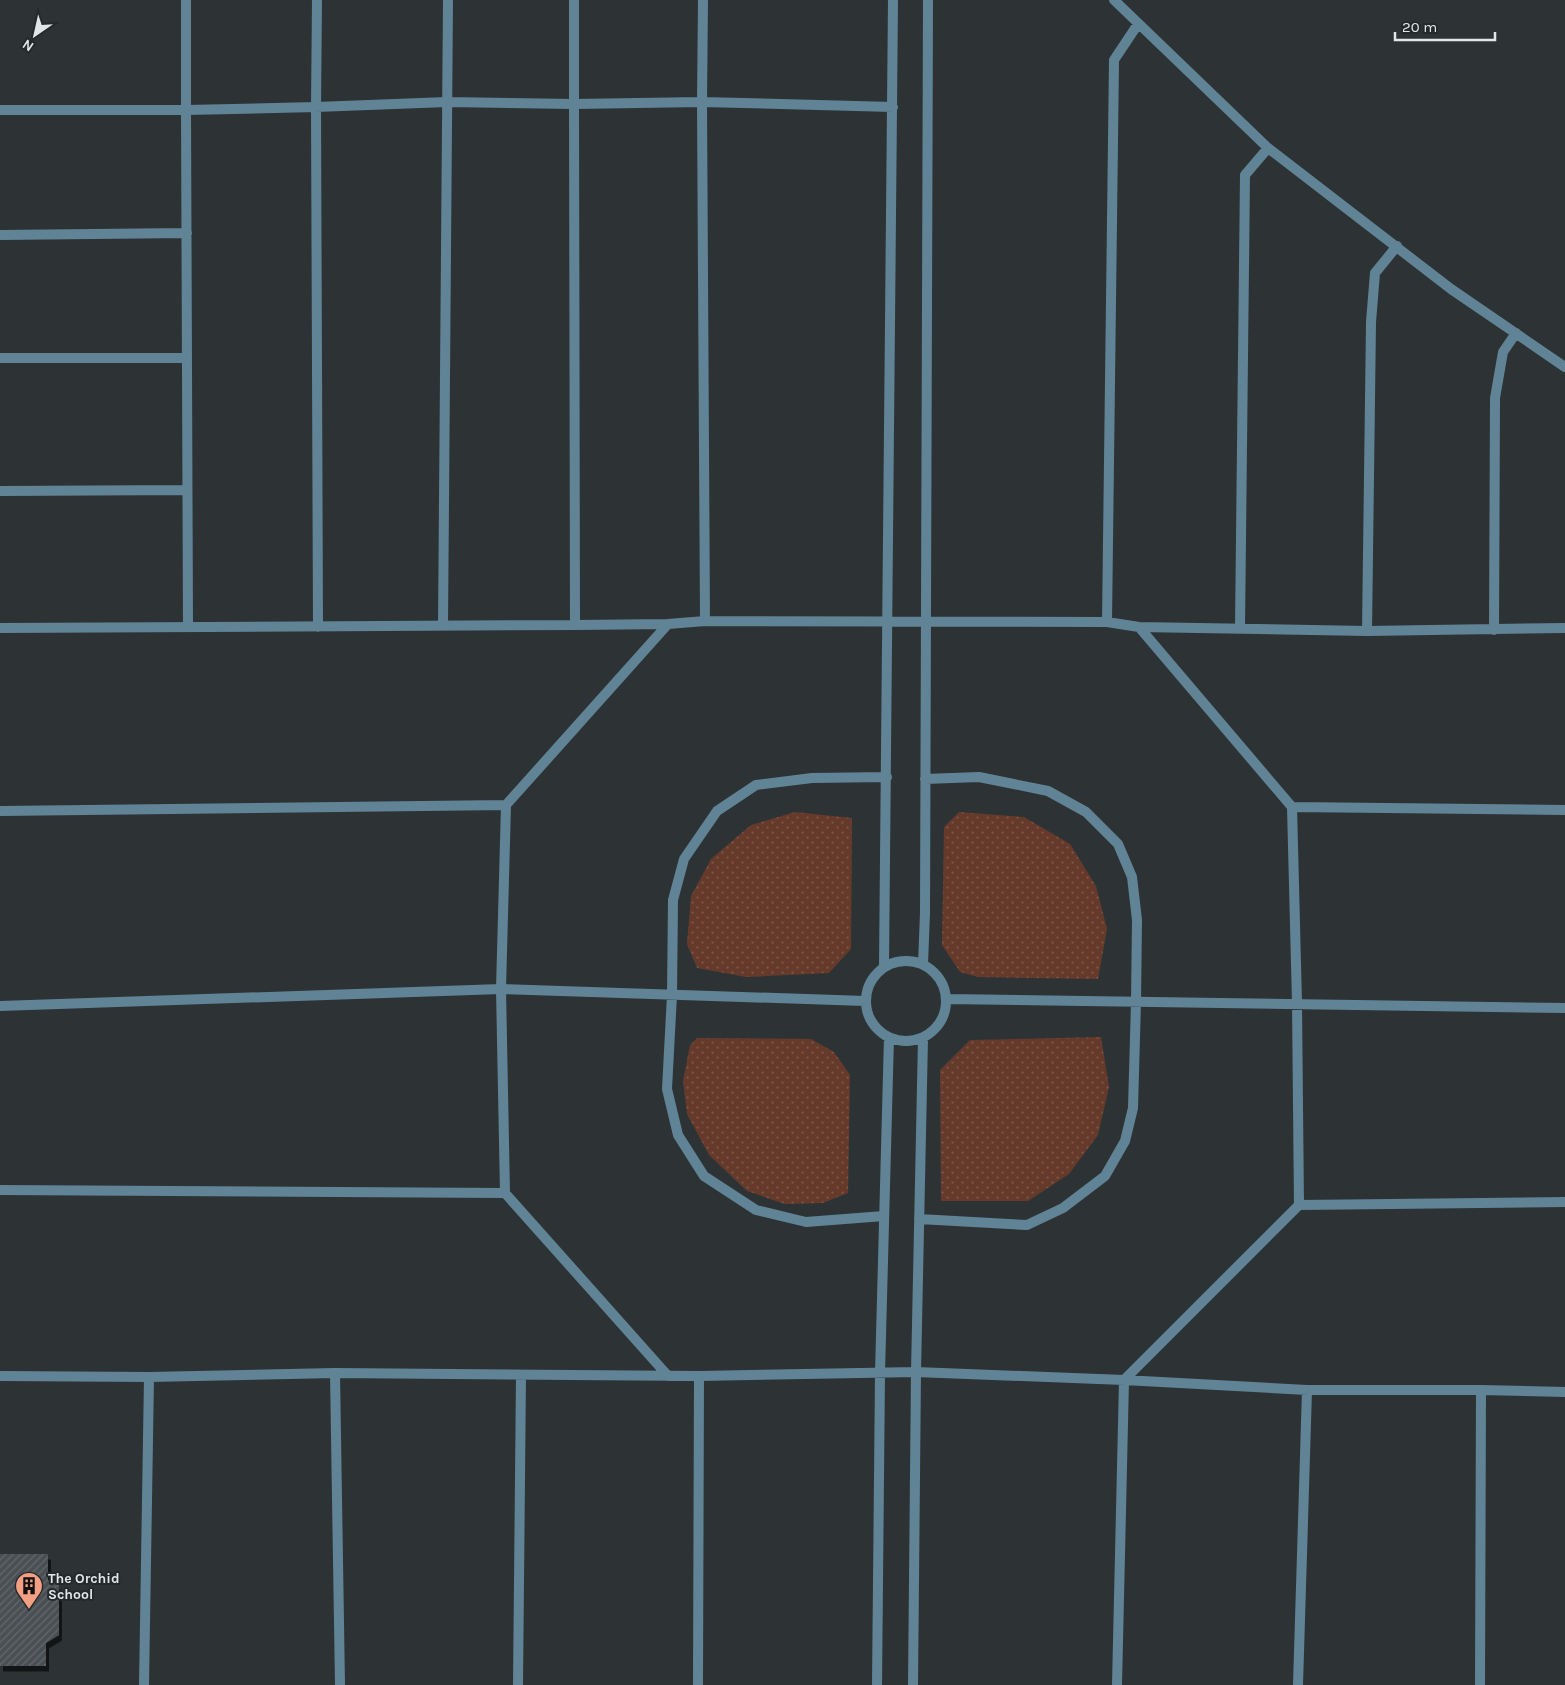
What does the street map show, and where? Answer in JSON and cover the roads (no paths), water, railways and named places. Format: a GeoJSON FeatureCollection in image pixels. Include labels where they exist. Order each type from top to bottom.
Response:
{"type":"FeatureCollection","features":[{"type":"Feature","properties":{"kind":"street"},"geometry":{"type":"LineString","coordinates":[[186,0],[188,627]]}},
{"type":"Feature","properties":{"kind":"street"},"geometry":{"type":"LineString","coordinates":[[317,0],[318,627]]}},
{"type":"Feature","properties":{"kind":"street"},"geometry":{"type":"LineString","coordinates":[[443,626],[448,0]]}},
{"type":"Feature","properties":{"kind":"street"},"geometry":{"type":"LineString","coordinates":[[574,0],[574,626]]}},
{"type":"Feature","properties":{"kind":"street"},"geometry":{"type":"LineString","coordinates":[[704,0],[702,102],[705,621]]}},
{"type":"Feature","properties":{"kind":"street"},"geometry":{"type":"LineString","coordinates":[[884,966],[893,0]]}},
{"type":"Feature","properties":{"kind":"street"},"geometry":{"type":"LineString","coordinates":[[923,964],[925,913],[928,0]]}},
{"type":"Feature","properties":{"kind":"street"},"geometry":{"type":"LineString","coordinates":[[1114,0],[1268,148],[1451,288],[1565,367]]}},
{"type":"Feature","properties":{"kind":"street"},"geometry":{"type":"LineString","coordinates":[[1107,622],[1114,60],[1138,24]]}},
{"type":"Feature","properties":{"kind":"street"},"geometry":{"type":"LineString","coordinates":[[0,110],[186,110],[447,102],[574,104],[702,102],[893,107]]}},
{"type":"Feature","properties":{"kind":"street"},"geometry":{"type":"LineString","coordinates":[[1240,628],[1245,175],[1268,148]]}},
{"type":"Feature","properties":{"kind":"street"},"geometry":{"type":"LineString","coordinates":[[0,235],[187,233]]}},
{"type":"Feature","properties":{"kind":"street"},"geometry":{"type":"LineString","coordinates":[[1367,631],[1370,322],[1375,273],[1397,246]]}},
{"type":"Feature","properties":{"kind":"street"},"geometry":{"type":"LineString","coordinates":[[1494,630],[1495,398],[1503,352],[1516,333]]}},
{"type":"Feature","properties":{"kind":"street"},"geometry":{"type":"LineString","coordinates":[[0,358],[187,358]]}},
{"type":"Feature","properties":{"kind":"street"},"geometry":{"type":"LineString","coordinates":[[0,491],[187,490]]}},
{"type":"Feature","properties":{"kind":"street"},"geometry":{"type":"LineString","coordinates":[[0,628],[574,626],[668,624],[705,621],[1107,622],[1139,627],[1367,631],[1565,628]]}},
{"type":"Feature","properties":{"kind":"street"},"geometry":{"type":"LineString","coordinates":[[668,624],[506,805],[501,990],[505,1194],[668,1376]]}},
{"type":"Feature","properties":{"kind":"street"},"geometry":{"type":"LineString","coordinates":[[1139,627],[1292,807],[1297,1003],[1299,1205]]}},
{"type":"Feature","properties":{"kind":"street"},"geometry":{"type":"LineString","coordinates":[[884,1216],[806,1222],[756,1210],[704,1176],[678,1136],[667,1089],[672,995],[673,900],[684,860],[717,811],[756,785],[812,778],[887,777]]}},
{"type":"Feature","properties":{"kind":"street"},"geometry":{"type":"LineString","coordinates":[[920,1220],[1027,1225],[1063,1208],[1105,1176],[1125,1141],[1133,1108],[1137,920],[1132,877],[1118,844],[1086,812],[1048,790],[979,777],[925,779]]}},
{"type":"Feature","properties":{"kind":"street"},"geometry":{"type":"LineString","coordinates":[[0,811],[506,805]]}},
{"type":"Feature","properties":{"kind":"street"},"geometry":{"type":"LineString","coordinates":[[1292,807],[1565,810]]}},
{"type":"Feature","properties":{"kind":"street"},"geometry":{"type":"LineString","coordinates":[[910,960],[923,964],[935,972],[944,984],[947,998],[945,1014],[936,1029],[923,1038],[911,1041],[889,1037],[876,1028],[868,1015],[865,1001],[868,987],[874,975],[884,966],[897,961],[910,960]]}},
{"type":"Feature","properties":{"kind":"street"},"geometry":{"type":"LineString","coordinates":[[0,1006],[501,990],[865,1001]]}},
{"type":"Feature","properties":{"kind":"street"},"geometry":{"type":"LineString","coordinates":[[947,998],[1565,1008]]}},
{"type":"Feature","properties":{"kind":"street"},"geometry":{"type":"LineString","coordinates":[[877,1685],[880,1373],[889,1037]]}},
{"type":"Feature","properties":{"kind":"street"},"geometry":{"type":"LineString","coordinates":[[913,1685],[916,1372],[923,1038]]}},
{"type":"Feature","properties":{"kind":"street"},"geometry":{"type":"LineString","coordinates":[[0,1190],[505,1194]]}},
{"type":"Feature","properties":{"kind":"street"},"geometry":{"type":"LineString","coordinates":[[1117,1685],[1124,1380],[1299,1205],[1565,1202]]}},
{"type":"Feature","properties":{"kind":"street"},"geometry":{"type":"LineString","coordinates":[[0,1376],[149,1377],[335,1373],[699,1376],[916,1372],[1124,1380],[1307,1390],[1565,1392]]}},
{"type":"Feature","properties":{"kind":"street"},"geometry":{"type":"LineString","coordinates":[[335,1373],[340,1685]]}},
{"type":"Feature","properties":{"kind":"street"},"geometry":{"type":"LineString","coordinates":[[518,1685],[521,1375]]}},
{"type":"Feature","properties":{"kind":"street"},"geometry":{"type":"LineString","coordinates":[[698,1685],[699,1376]]}},
{"type":"Feature","properties":{"kind":"street"},"geometry":{"type":"LineString","coordinates":[[144,1685],[149,1377]]}},
{"type":"Feature","properties":{"kind":"street"},"geometry":{"type":"LineString","coordinates":[[1298,1685],[1307,1390]]}},
{"type":"Feature","properties":{"kind":"street"},"geometry":{"type":"LineString","coordinates":[[1480,1685],[1481,1390]]}},
{"type":"Feature","properties":{"kind":"place","name":"The Orchid School"},"geometry":{"type":"Point","coordinates":[29,1610]}}]}
